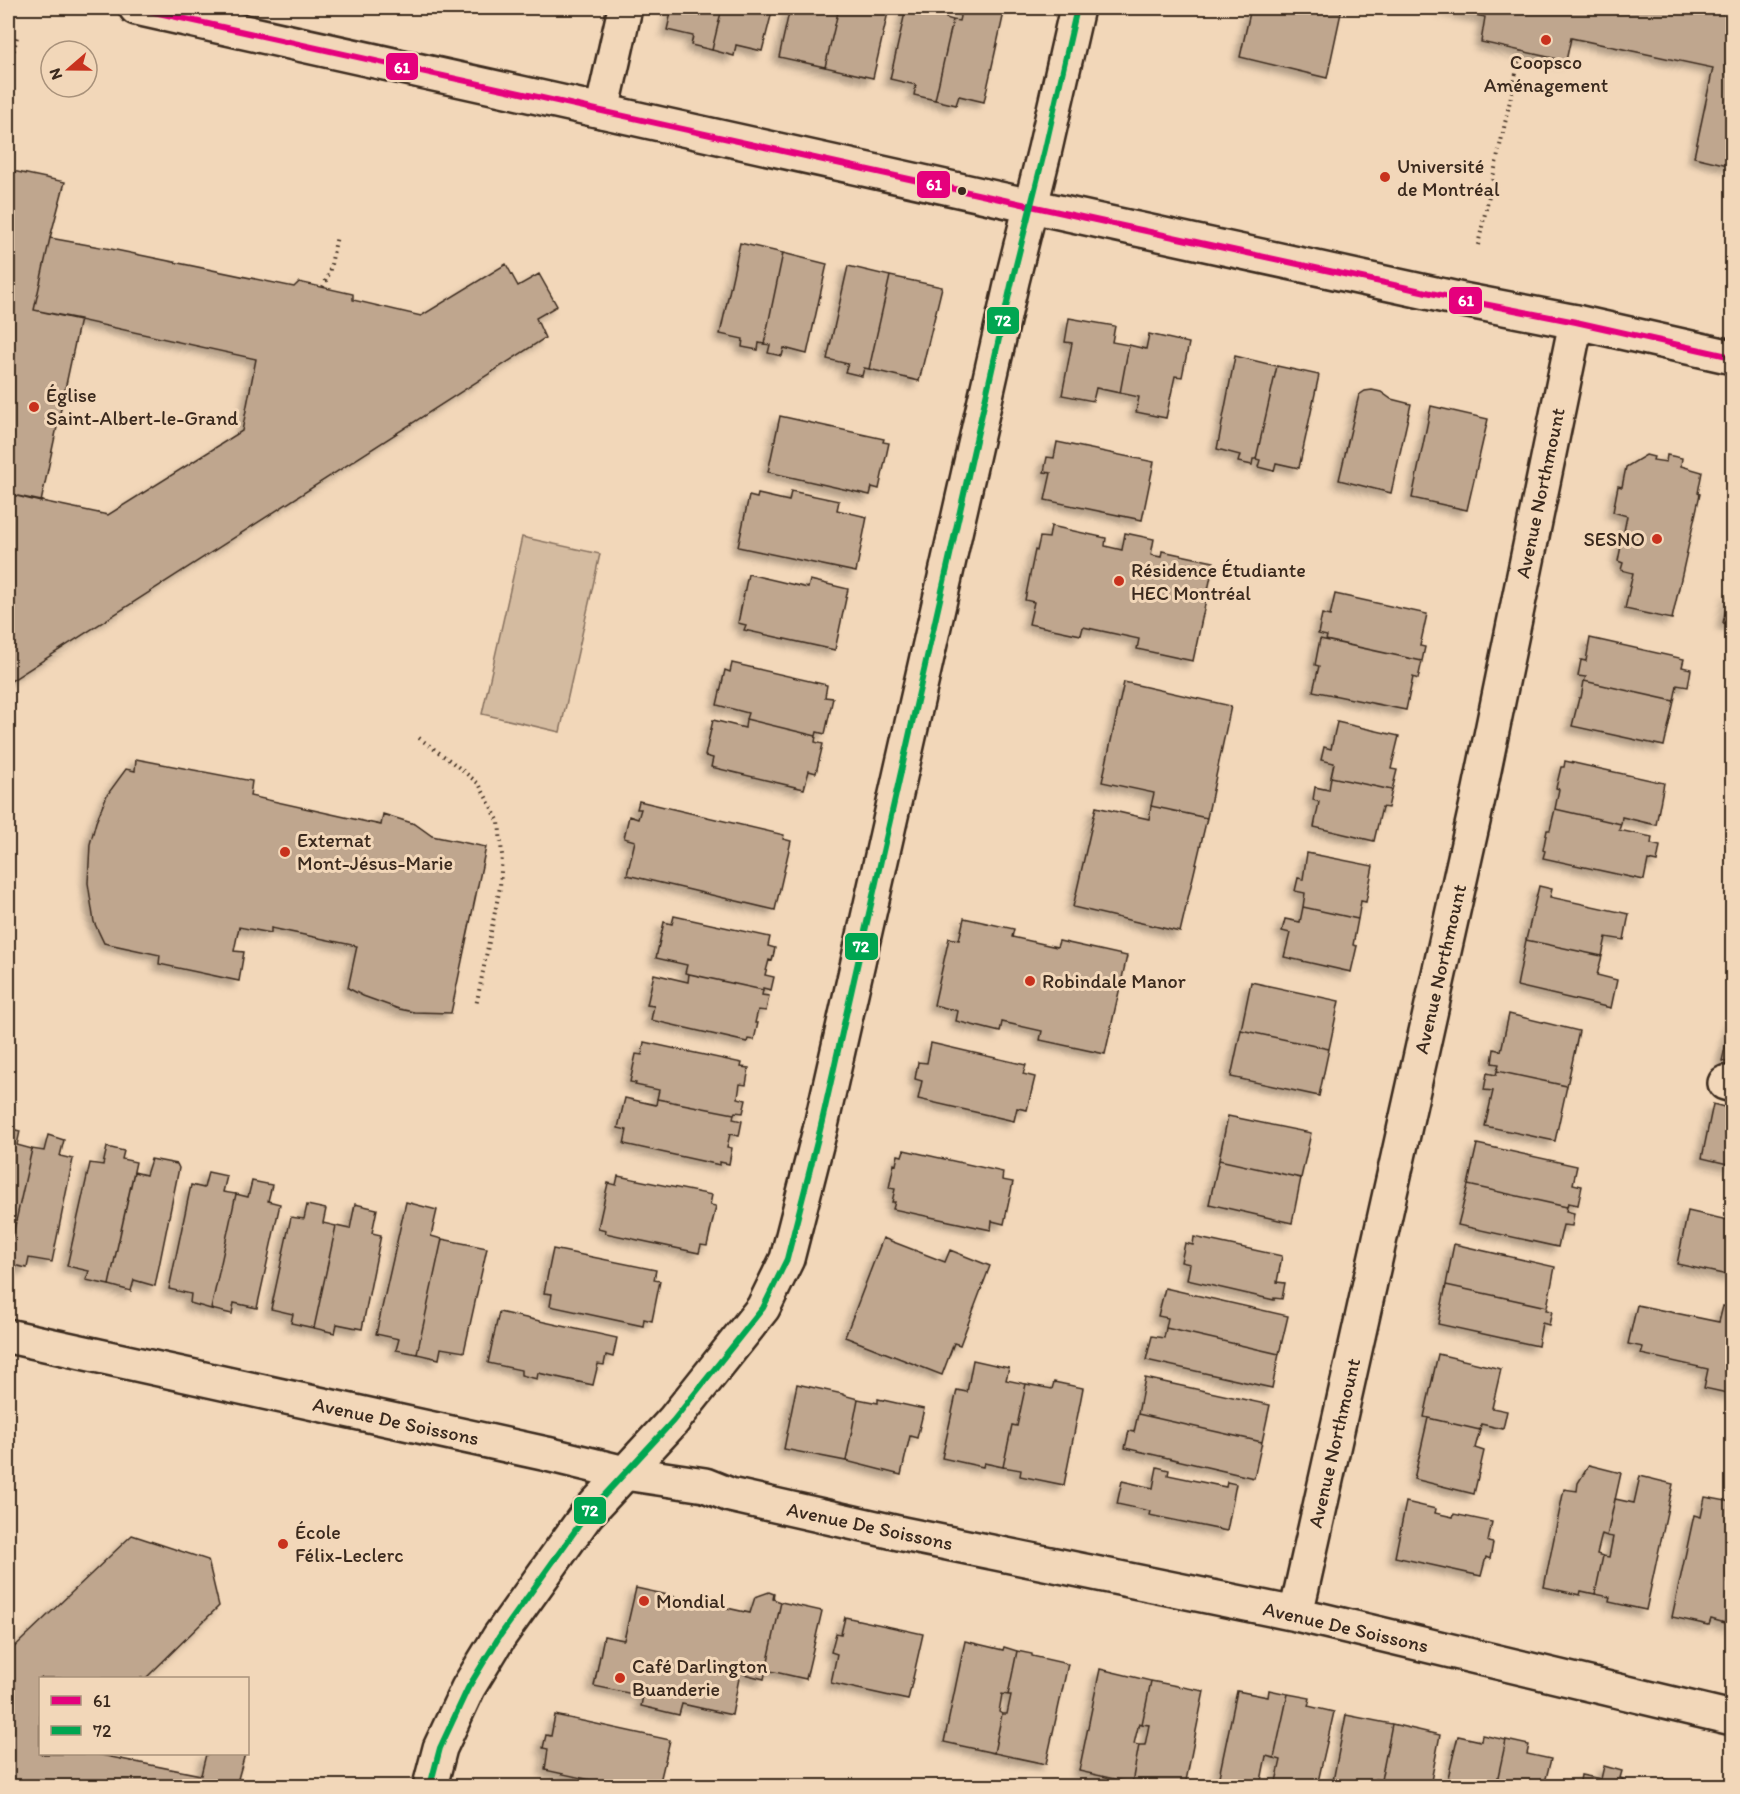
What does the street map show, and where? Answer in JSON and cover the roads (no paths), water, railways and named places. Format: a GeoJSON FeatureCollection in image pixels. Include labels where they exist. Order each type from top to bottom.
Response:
{"type":"FeatureCollection","features":[{"type":"Feature","properties":{"kind":"street"},"geometry":{"type":"LineString","coordinates":[[139,8],[1030,206],[1732,357]]}},
{"type":"Feature","properties":{"kind":"street"},"geometry":{"type":"LineString","coordinates":[[602,111],[625,8]]}},
{"type":"Feature","properties":{"kind":"street"},"geometry":{"type":"LineString","coordinates":[[430,1786],[440,1748],[468,1688],[494,1646],[587,1515],[673,1421],[763,1308],[787,1259],[822,1118],[1006,305],[1077,8]]}},
{"type":"Feature","properties":{"kind":"street","name":"Avenue Northmount"},"geometry":{"type":"LineString","coordinates":[[1296,1614],[1478,799],[1576,322]]}},
{"type":"Feature","properties":{"kind":"street","name":"Avenue De Soissons"},"geometry":{"type":"LineString","coordinates":[[8,1336],[625,1473],[705,1485],[730,1495],[903,1534],[1296,1614],[1732,1718]]}},
{"type":"Feature","properties":{"kind":"place","name":"Coopsco Aménagement"},"geometry":{"type":"Point","coordinates":[1546,40]}},
{"type":"Feature","properties":{"kind":"place","name":"Université de Montréal"},"geometry":{"type":"Point","coordinates":[1385,177]}},
{"type":"Feature","properties":{"kind":"place","name":"Église Saint-Albert-le-Grand"},"geometry":{"type":"Point","coordinates":[34,407]}},
{"type":"Feature","properties":{"kind":"place","name":"SESNO"},"geometry":{"type":"Point","coordinates":[1657,539]}},
{"type":"Feature","properties":{"kind":"place","name":"Résidence Étudiante HEC Montréal"},"geometry":{"type":"Point","coordinates":[1119,581]}},
{"type":"Feature","properties":{"kind":"place","name":"Externat Mont-Jésus-Marie"},"geometry":{"type":"Point","coordinates":[285,852]}},
{"type":"Feature","properties":{"kind":"place","name":"Robindale Manor"},"geometry":{"type":"Point","coordinates":[1030,981]}},
{"type":"Feature","properties":{"kind":"place","name":"École Félix-Leclerc"},"geometry":{"type":"Point","coordinates":[283,1544]}},
{"type":"Feature","properties":{"kind":"place","name":"Mondial"},"geometry":{"type":"Point","coordinates":[644,1601]}},
{"type":"Feature","properties":{"kind":"place","name":"Café Darlington Buanderie"},"geometry":{"type":"Point","coordinates":[620,1678]}}]}
